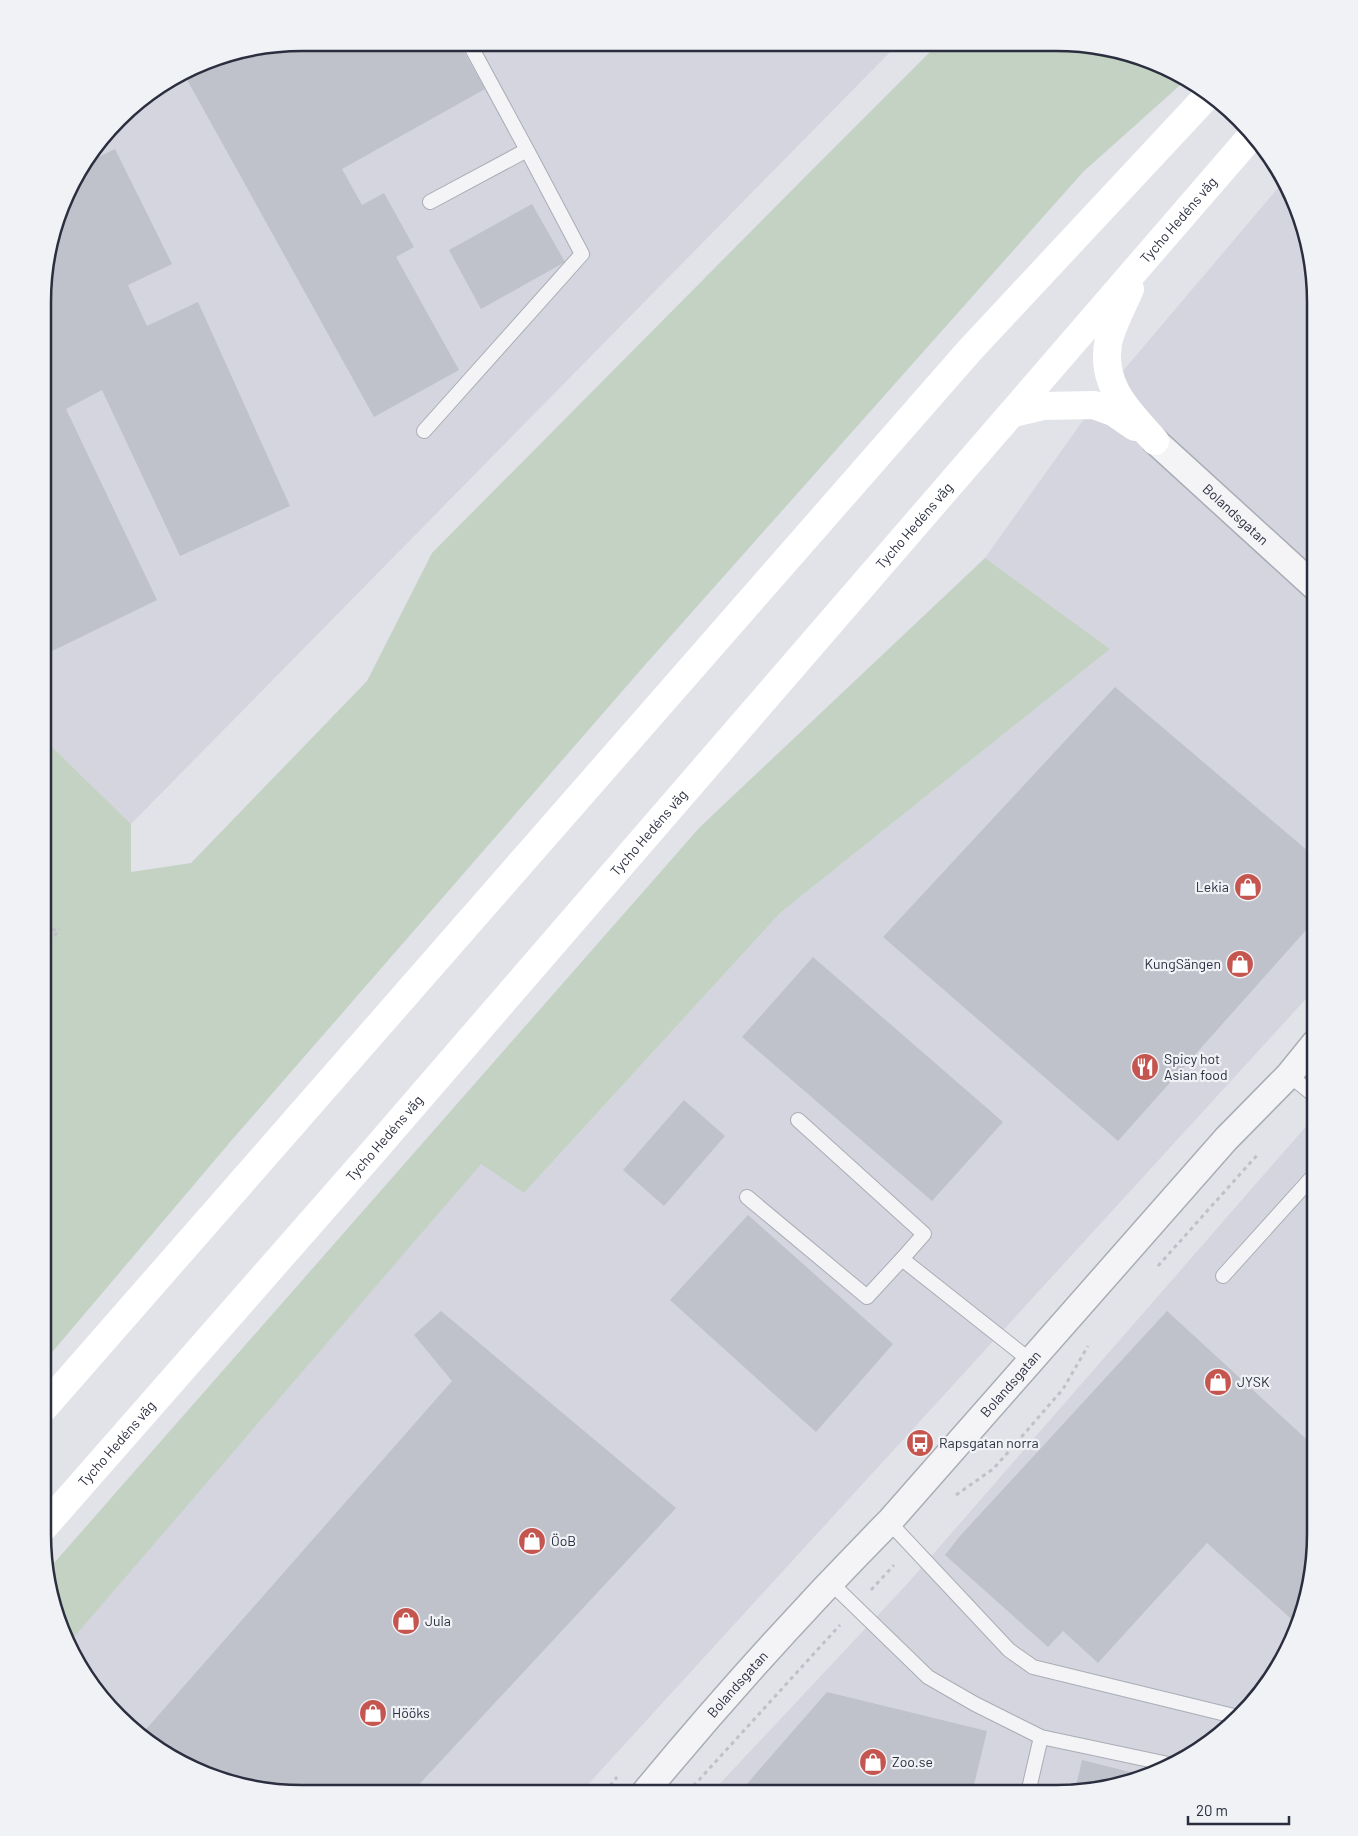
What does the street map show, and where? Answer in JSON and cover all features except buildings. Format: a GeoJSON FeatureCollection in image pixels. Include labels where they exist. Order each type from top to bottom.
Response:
{"type":"FeatureCollection","features":[{"type":"Feature","properties":{"kind":"main road"},"geometry":{"type":"LineString","coordinates":[[51,1399],[970,350],[1204,100]]}},
{"type":"Feature","properties":{"kind":"main road","name":"Tycho Hedéns väg"},"geometry":{"type":"LineString","coordinates":[[51,1518],[372,1154],[1247,141]]}},
{"type":"Feature","properties":{"kind":"main road"},"geometry":{"type":"LineString","coordinates":[[1138,269],[1108,343],[1108,370],[1122,404],[1155,440]]}},
{"type":"Feature","properties":{"kind":"main road"},"geometry":{"type":"LineString","coordinates":[[1013,413],[1043,406],[1094,405],[1113,412],[1155,440]]}},
{"type":"Feature","properties":{"kind":"street","name":"Bolandsgatan"},"geometry":{"type":"LineString","coordinates":[[1155,440],[1307,580]]}},
{"type":"Feature","properties":{"kind":"street","name":"Bolandsgatan"},"geometry":{"type":"LineString","coordinates":[[651,1785],[830,1582],[889,1522],[1226,1139],[1289,1075],[1307,1053]]}},
{"type":"Feature","properties":{"kind":"lane"},"geometry":{"type":"LineString","coordinates":[[424,431],[582,254],[474,51]]}},
{"type":"Feature","properties":{"kind":"lane"},"geometry":{"type":"LineString","coordinates":[[430,202],[527,150]]}},
{"type":"Feature","properties":{"kind":"lane"},"geometry":{"type":"LineString","coordinates":[[1289,1075],[1307,1090]]}},
{"type":"Feature","properties":{"kind":"lane"},"geometry":{"type":"LineString","coordinates":[[747,1197],[867,1297],[924,1234],[798,1120]]}},
{"type":"Feature","properties":{"kind":"lane"},"geometry":{"type":"LineString","coordinates":[[1223,1276],[1307,1183]]}},
{"type":"Feature","properties":{"kind":"lane"},"geometry":{"type":"LineString","coordinates":[[902,1259],[1031,1361]]}},
{"type":"Feature","properties":{"kind":"lane"},"geometry":{"type":"LineString","coordinates":[[889,1522],[1009,1650],[1033,1667],[1229,1715]]}},
{"type":"Feature","properties":{"kind":"lane"},"geometry":{"type":"LineString","coordinates":[[830,1582],[928,1677],[975,1704],[1041,1737],[1160,1762]]}},
{"type":"Feature","properties":{"kind":"lane"},"geometry":{"type":"LineString","coordinates":[[1030,1785],[1041,1737]]}},
{"type":"Feature","properties":{"kind":"path"},"geometry":{"type":"LineString","coordinates":[[51,930],[60,929],[51,940]]}},
{"type":"Feature","properties":{"kind":"path"},"geometry":{"type":"LineString","coordinates":[[1154,1271],[1265,1146]]}},
{"type":"Feature","properties":{"kind":"path"},"geometry":{"type":"LineString","coordinates":[[952,1498],[993,1469],[1004,1458],[1063,1389],[1088,1345]]}},
{"type":"Feature","properties":{"kind":"path"},"geometry":{"type":"LineString","coordinates":[[694,1785],[910,1546]]}},
{"type":"Feature","properties":{"kind":"shaded area"},"geometry":{"type":"Polygon","coordinates":[[[302,51],[891,51],[131,824],[51,746],[51,302],[53,270],[60,237],[77,191],[103,149],[125,125],[149,103],[191,77],[237,60],[270,53],[302,51]]]}},
{"type":"Feature","properties":{"kind":"shaded area"},"geometry":{"type":"Polygon","coordinates":[[[1279,187],[1288,206],[1302,253],[1307,302],[1307,998],[587,1785],[302,1785],[270,1783],[237,1776],[206,1766],[177,1751],[149,1733],[103,1687],[85,1659],[70,1631],[481,1163],[524,1193],[780,913],[1110,649],[985,558],[1094,405],[1279,187]]]}},
{"type":"Feature","properties":{"kind":"shaded area"},"geometry":{"type":"Polygon","coordinates":[[[1307,1125],[1307,1534],[1305,1566],[1298,1599],[1288,1630],[1273,1659],[1255,1687],[1209,1733],[1181,1751],[1152,1766],[1105,1780],[1056,1785],[719,1785],[908,1583],[1307,1125]]]}},
{"type":"Feature","properties":{"kind":"green space"},"geometry":{"type":"Polygon","coordinates":[[[931,51],[1056,51],[1088,53],[1121,60],[1152,70],[1181,85],[1083,172],[645,665],[231,1141],[51,1354],[51,746],[131,824],[131,872],[191,863],[367,681],[432,553],[931,51]]]}},
{"type":"Feature","properties":{"kind":"green space"},"geometry":{"type":"Polygon","coordinates":[[[985,558],[1110,649],[780,913],[524,1193],[481,1164],[74,1638],[60,1599],[53,1564],[700,827],[985,558]]]}},
{"type":"Feature","properties":{"kind":"place","name":"Lekia"},"geometry":{"type":"Point","coordinates":[1248,887]}},
{"type":"Feature","properties":{"kind":"place","name":"KungSängen"},"geometry":{"type":"Point","coordinates":[1240,964]}},
{"type":"Feature","properties":{"kind":"place","name":"Spicy hot Asian food"},"geometry":{"type":"Point","coordinates":[1145,1067]}},
{"type":"Feature","properties":{"kind":"place","name":"JYSK"},"geometry":{"type":"Point","coordinates":[1218,1382]}},
{"type":"Feature","properties":{"kind":"place","name":"Rapsgatan norra"},"geometry":{"type":"Point","coordinates":[920,1443]}},
{"type":"Feature","properties":{"kind":"place","name":"ÖoB"},"geometry":{"type":"Point","coordinates":[532,1541]}},
{"type":"Feature","properties":{"kind":"place","name":"Jula"},"geometry":{"type":"Point","coordinates":[406,1621]}},
{"type":"Feature","properties":{"kind":"place","name":"Hööks"},"geometry":{"type":"Point","coordinates":[373,1713]}},
{"type":"Feature","properties":{"kind":"place","name":"Zoo.se"},"geometry":{"type":"Point","coordinates":[873,1762]}}]}
